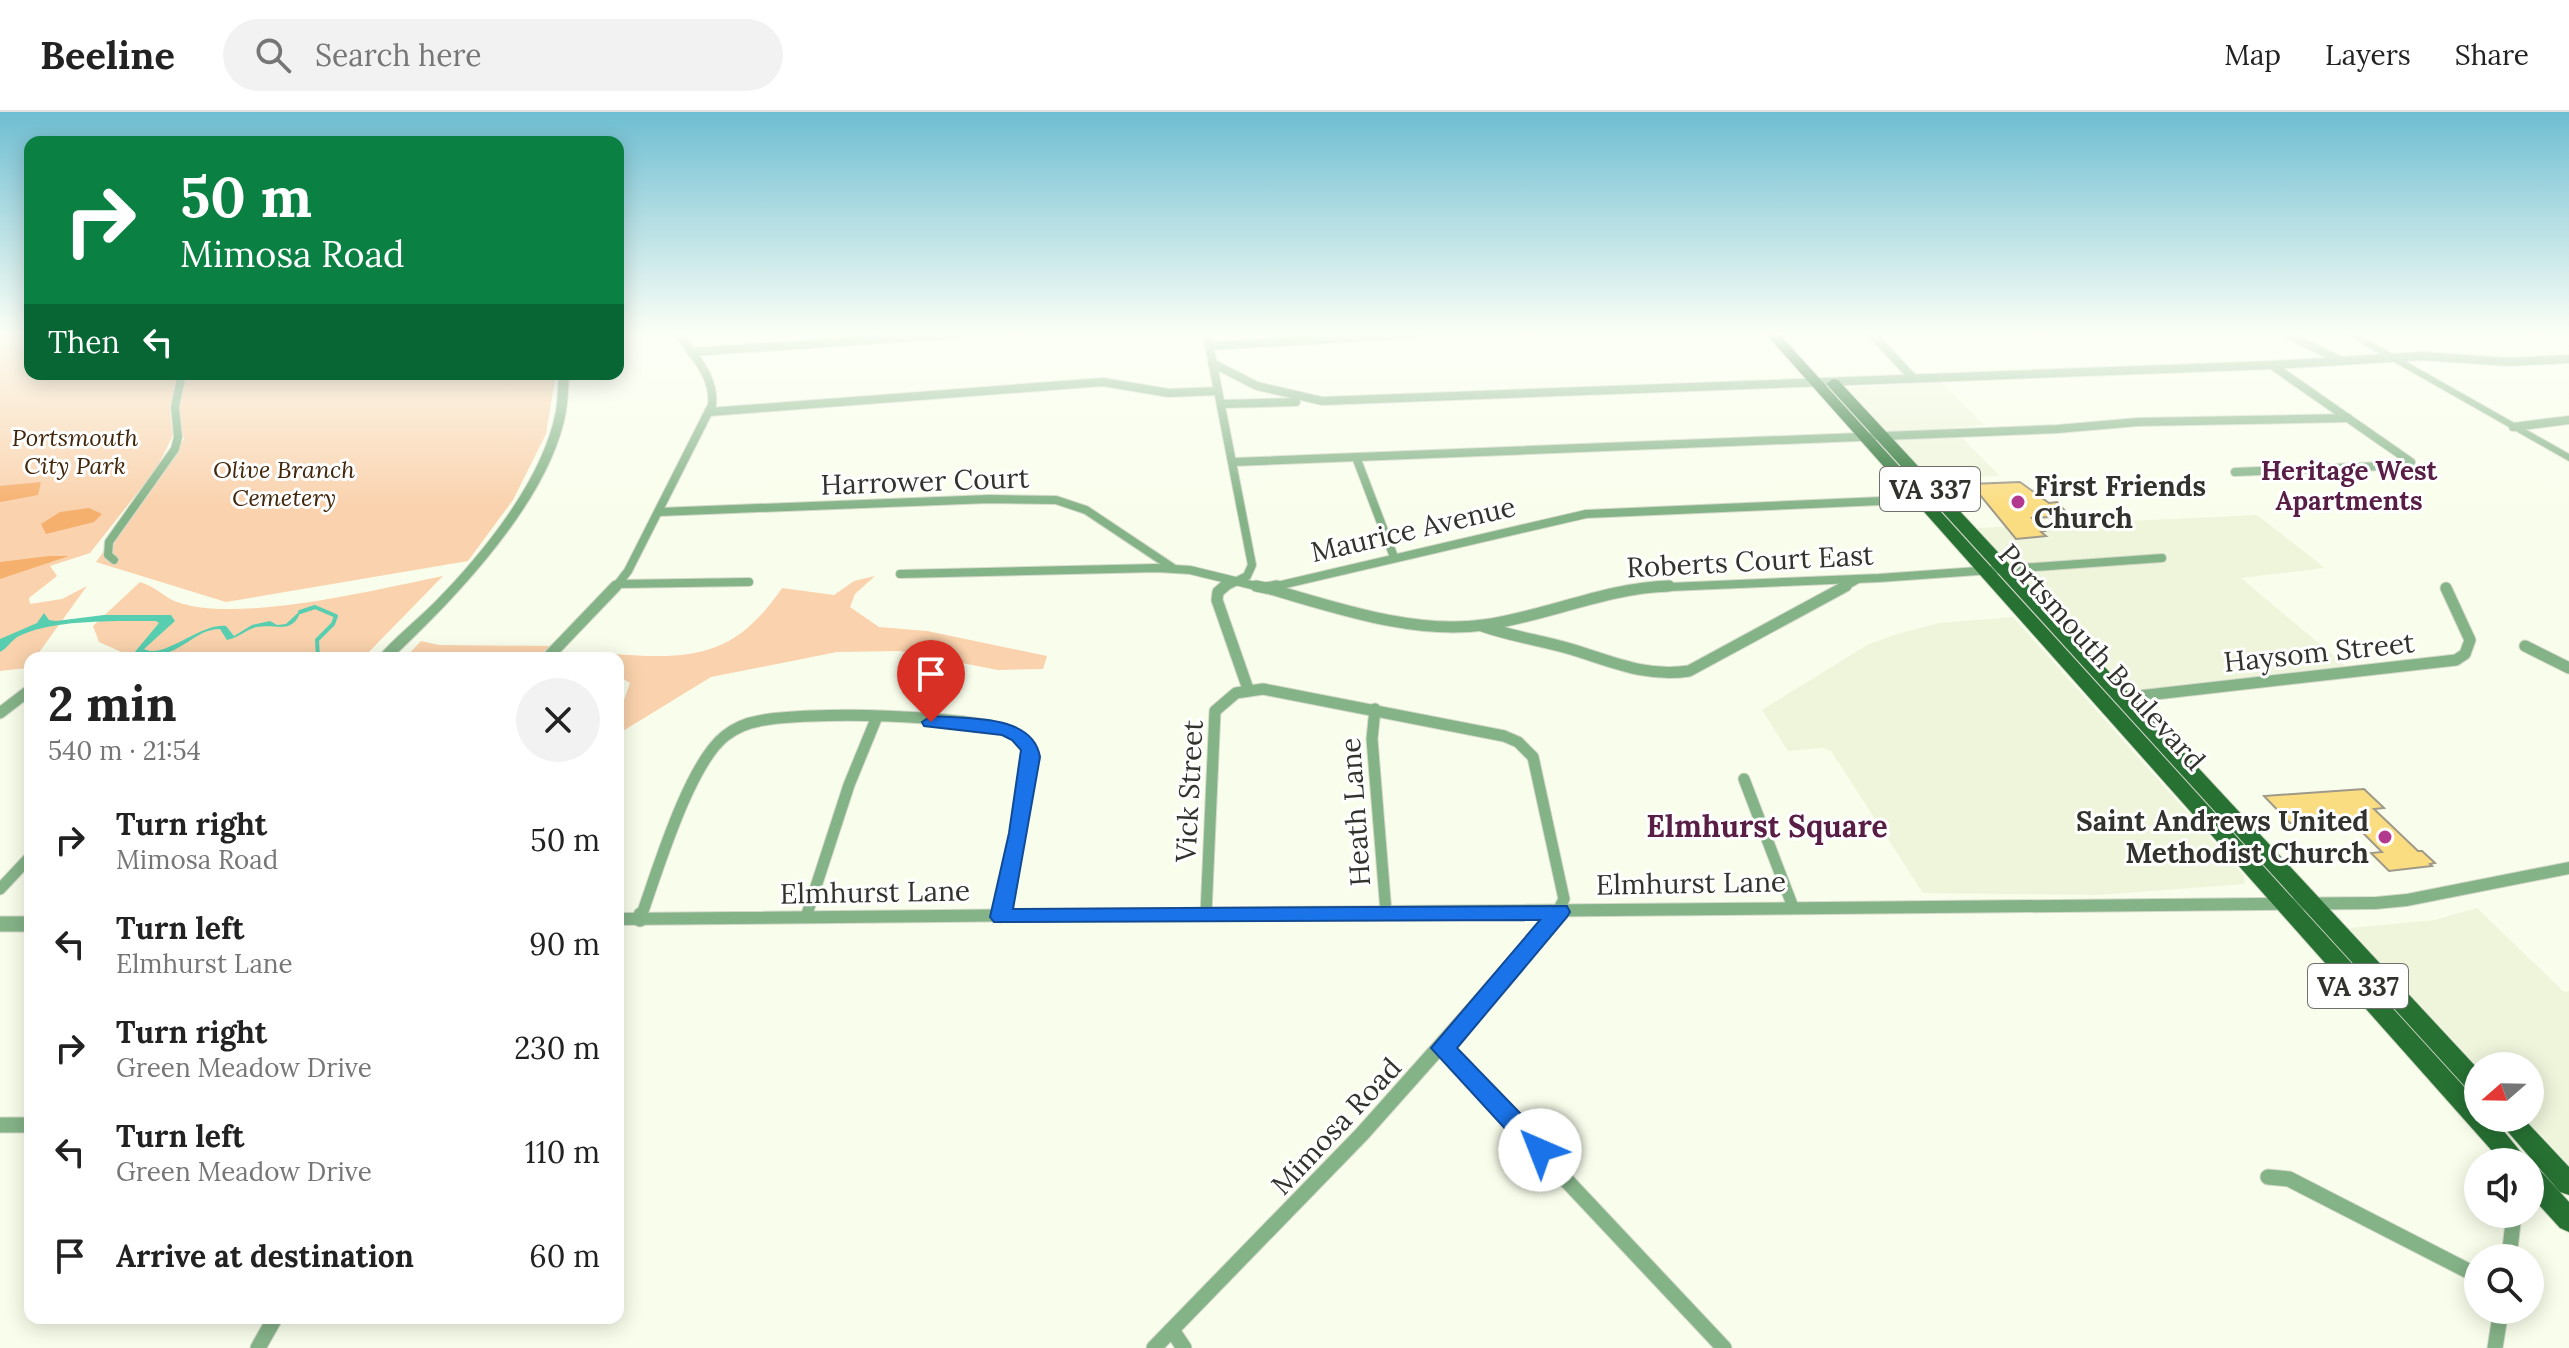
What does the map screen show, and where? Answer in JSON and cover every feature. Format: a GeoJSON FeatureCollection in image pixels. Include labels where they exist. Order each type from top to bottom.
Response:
{"type":"FeatureCollection","features":[{"type":"Feature","properties":{"kind":"main road","name":"Portsmouth Boulevard"},"geometry":{"type":"LineString","coordinates":[[1824,392],[1984,571],[2310,903],[2464,1070]]}},
{"type":"Feature","properties":{"kind":"main road","name":"Portsmouth Boulevard"},"geometry":{"type":"LineString","coordinates":[[1840,392],[2005,570],[2284,903],[2504,1148]]}},
{"type":"Feature","properties":{"kind":"main road"},"geometry":{"type":"LineString","coordinates":[[2544,1178],[2569,1184]]}},
{"type":"Feature","properties":{"kind":"main road"},"geometry":{"type":"LineString","coordinates":[[2544,1188],[2569,1220]]}},
{"type":"Feature","properties":{"kind":"street"},"geometry":{"type":"LineString","coordinates":[[114,560],[108,555],[109,542],[175,449],[178,392]]}},
{"type":"Feature","properties":{"kind":"street"},"geometry":{"type":"LineString","coordinates":[[391,652],[474,566],[528,490],[552,437],[563,392]]}},
{"type":"Feature","properties":{"kind":"street"},"geometry":{"type":"LineString","coordinates":[[553,652],[618,584],[659,512],[709,412],[713,392]]}},
{"type":"Feature","properties":{"kind":"street"},"geometry":{"type":"LineString","coordinates":[[709,412],[966,392]]}},
{"type":"Feature","properties":{"kind":"street"},"geometry":{"type":"LineString","coordinates":[[1163,392],[1201,392]]}},
{"type":"Feature","properties":{"kind":"street"},"geometry":{"type":"LineString","coordinates":[[1218,392],[1252,565],[1250,573],[1218,592],[1217,600],[1248,689],[1282,690],[1504,736],[1527,749],[1536,766],[1552,833],[1564,899],[1560,912]]}},
{"type":"Feature","properties":{"kind":"street"},"geometry":{"type":"LineString","coordinates":[[1282,392],[1322,401]]}},
{"type":"Feature","properties":{"kind":"street"},"geometry":{"type":"LineString","coordinates":[[1221,404],[1564,392]]}},
{"type":"Feature","properties":{"kind":"street"},"geometry":{"type":"LineString","coordinates":[[2235,472],[2410,464],[2409,460],[2310,392]]}},
{"type":"Feature","properties":{"kind":"street"},"geometry":{"type":"LineString","coordinates":[[2451,392],[2569,458]]}},
{"type":"Feature","properties":{"kind":"street"},"geometry":{"type":"LineString","coordinates":[[1233,462],[1882,437],[2138,422],[2219,423],[2348,418]]}},
{"type":"Feature","properties":{"kind":"street"},"geometry":{"type":"LineString","coordinates":[[2513,427],[2569,420]]}},
{"type":"Feature","properties":{"kind":"street"},"geometry":{"type":"LineString","coordinates":[[1356,457],[1394,557]]}},
{"type":"Feature","properties":{"kind":"street","name":"Maurice Avenue"},"geometry":{"type":"LineString","coordinates":[[900,574],[1174,569],[1266,588],[1586,514],[1938,498]]}},
{"type":"Feature","properties":{"kind":"street","name":"Harrower Court"},"geometry":{"type":"LineString","coordinates":[[659,512],[989,499],[1056,500],[1086,510],[1174,569]]}},
{"type":"Feature","properties":{"kind":"street","name":"Roberts Court East"},"geometry":{"type":"LineString","coordinates":[[1266,588],[1433,625],[1481,626],[1632,589],[1859,579],[2162,558]]}},
{"type":"Feature","properties":{"kind":"street"},"geometry":{"type":"LineString","coordinates":[[1481,626],[1566,648],[1627,670],[1676,674],[1689,671],[1859,579]]}},
{"type":"Feature","properties":{"kind":"street"},"geometry":{"type":"LineString","coordinates":[[618,584],[749,582]]}},
{"type":"Feature","properties":{"kind":"street","name":"Haysom Street"},"geometry":{"type":"LineString","coordinates":[[2114,702],[2456,660],[2465,654],[2470,640],[2446,588]]}},
{"type":"Feature","properties":{"kind":"street"},"geometry":{"type":"LineString","coordinates":[[2525,646],[2569,668]]}},
{"type":"Feature","properties":{"kind":"street","name":"Vick Street"},"geometry":{"type":"LineString","coordinates":[[1206,914],[1215,711],[1226,699],[1248,689]]}},
{"type":"Feature","properties":{"kind":"street"},"geometry":{"type":"LineString","coordinates":[[0,713],[24,695]]}},
{"type":"Feature","properties":{"kind":"street","name":"Heath Lane"},"geometry":{"type":"LineString","coordinates":[[1375,709],[1372,739],[1386,912]]}},
{"type":"Feature","properties":{"kind":"street"},"geometry":{"type":"LineString","coordinates":[[640,919],[707,756],[721,739],[757,721],[827,717],[958,723],[1005,730],[1019,736],[1030,748],[1019,833],[1001,917]]}},
{"type":"Feature","properties":{"kind":"street"},"geometry":{"type":"LineString","coordinates":[[806,918],[849,785],[876,719]]}},
{"type":"Feature","properties":{"kind":"street"},"geometry":{"type":"LineString","coordinates":[[1744,779],[1793,907]]}},
{"type":"Feature","properties":{"kind":"street"},"geometry":{"type":"LineString","coordinates":[[0,889],[24,863]]}},
{"type":"Feature","properties":{"kind":"street","name":"Elmhurst Lane"},"geometry":{"type":"LineString","coordinates":[[624,919],[2310,903],[2407,900],[2569,868]]}},
{"type":"Feature","properties":{"kind":"street","name":"Mimosa Road"},"geometry":{"type":"LineString","coordinates":[[1154,1348],[1303,1198],[1442,1048],[1560,912]]}},
{"type":"Feature","properties":{"kind":"street"},"geometry":{"type":"LineString","coordinates":[[0,924],[24,924]]}},
{"type":"Feature","properties":{"kind":"street"},"geometry":{"type":"LineString","coordinates":[[1442,1048],[1724,1348]]}},
{"type":"Feature","properties":{"kind":"street"},"geometry":{"type":"LineString","coordinates":[[0,1125],[24,1125]]}},
{"type":"Feature","properties":{"kind":"street"},"geometry":{"type":"LineString","coordinates":[[2268,1177],[2289,1179],[2464,1269]]}},
{"type":"Feature","properties":{"kind":"street"},"geometry":{"type":"LineString","coordinates":[[258,1348],[272,1324]]}},
{"type":"Feature","properties":{"kind":"street"},"geometry":{"type":"LineString","coordinates":[[2495,1348],[2499,1324]]}},
{"type":"Feature","properties":{"kind":"street"},"geometry":{"type":"LineString","coordinates":[[1172,1330],[1184,1348]]}},
{"type":"Feature","properties":{"kind":"shaded area"},"geometry":{"type":"Polygon","coordinates":[[[1849,392],[1951,392],[1984,425],[1952,428],[2000,476],[1929,479],[1849,392]]]}},
{"type":"Feature","properties":{"kind":"shaded area"},"geometry":{"type":"Polygon","coordinates":[[[41,482],[38,495],[0,502],[0,486],[41,482]]]}},
{"type":"Feature","properties":{"kind":"shaded area"},"geometry":{"type":"Polygon","coordinates":[[[89,508],[102,514],[94,522],[46,534],[41,524],[60,512],[89,508]]]}},
{"type":"Feature","properties":{"kind":"shaded area"},"geometry":{"type":"Polygon","coordinates":[[[2257,515],[2325,568],[2241,578],[2346,666],[2129,691],[1977,528],[2257,515]]]}},
{"type":"Feature","properties":{"kind":"shaded area"},"geometry":{"type":"Polygon","coordinates":[[[69,556],[0,579],[0,562],[69,556]]]}},
{"type":"Feature","properties":{"kind":"shaded area"},"geometry":{"type":"Polygon","coordinates":[[[301,610],[289,626],[257,627],[227,640],[220,629],[210,630],[170,652],[135,652],[159,623],[86,622],[33,630],[19,636],[0,652],[0,639],[37,623],[44,613],[49,620],[56,621],[104,615],[171,615],[175,621],[144,649],[152,651],[162,650],[216,627],[226,626],[234,636],[252,625],[270,621],[277,625],[286,624],[301,610]]]}},
{"type":"Feature","properties":{"kind":"shaded area"},"geometry":{"type":"Polygon","coordinates":[[[2013,617],[2244,876],[2245,884],[2098,895],[1923,893],[1831,751],[1823,748],[1788,751],[1762,710],[1867,645],[1939,623],[2013,617]]]}},
{"type":"Feature","properties":{"kind":"shaded area"},"geometry":{"type":"Polygon","coordinates":[[[2477,908],[2564,992],[2569,991],[2569,1165],[2538,1132],[2544,1132],[2544,1052],[2464,1052],[2349,928],[2435,920],[2477,908]]]}},
{"type":"Feature","properties":{"kind":"green space","name":"Portsmouth City Park"},"geometry":{"type":"Polygon","coordinates":[[[0,392],[174,392],[170,413],[173,435],[157,468],[90,553],[50,566],[57,576],[29,598],[30,604],[62,599],[87,586],[39,652],[24,652],[24,668],[0,671],[0,392]]]}},
{"type":"Feature","properties":{"kind":"green space","name":"Olive Branch Cemetery"},"geometry":{"type":"Polygon","coordinates":[[[181,392],[553,392],[546,434],[513,500],[468,561],[226,602],[96,562],[184,439],[177,414],[181,392]]]}},
{"type":"Feature","properties":{"kind":"green space"},"geometry":{"type":"Polygon","coordinates":[[[443,576],[369,652],[122,652],[99,642],[93,626],[140,582],[177,602],[203,608],[271,607],[346,596],[443,576]]]}},
{"type":"Feature","properties":{"kind":"green space"},"geometry":{"type":"Polygon","coordinates":[[[875,576],[855,594],[850,607],[879,627],[927,631],[1047,656],[1043,669],[998,670],[900,651],[837,652],[711,677],[624,730],[624,700],[630,683],[624,680],[624,655],[667,656],[710,649],[729,641],[747,628],[782,588],[834,595],[854,581],[875,576]]]}},
{"type":"Feature","properties":{"kind":"green space"},"geometry":{"type":"Polygon","coordinates":[[[421,641],[439,645],[550,646],[543,652],[411,652],[421,641]]]}},
{"type":"Feature","properties":{"kind":"building","name":"First Friends Church"},"geometry":{"type":"Polygon","coordinates":[[[2020,482],[2049,503],[2057,502],[2070,516],[2032,518],[2046,536],[2016,539],[1971,484],[2020,482]]]}},
{"type":"Feature","properties":{"kind":"building","name":"Saint Andrews United Methodist Church"},"geometry":{"type":"Polygon","coordinates":[[[2364,789],[2384,808],[2374,809],[2435,863],[2430,864],[2432,866],[2389,871],[2371,853],[2382,852],[2348,818],[2290,823],[2264,796],[2364,789]]]}},
{"type":"Feature","properties":{"kind":"waterway"},"geometry":{"type":"LineString","coordinates":[[300,612],[315,607],[336,616],[333,624],[317,640],[318,652]]}},
{"type":"Feature","properties":{"kind":"place","name":"First Friends Church"},"geometry":{"type":"Point","coordinates":[2018,502]}},
{"type":"Feature","properties":{"kind":"place","name":"Saint Andrews United Methodist Church"},"geometry":{"type":"Point","coordinates":[2385,837]}},
{"type":"Feature","properties":{"kind":"district","name":"Heritage West Apartments"},"geometry":{"type":"Point","coordinates":[2349,485]}},
{"type":"Feature","properties":{"kind":"district","name":"Elmhurst Square"},"geometry":{"type":"Point","coordinates":[1767,826]}},
{"type":"Feature","properties":{"kind":"route"},"geometry":{"type":"LineString","coordinates":[[931,722],[1005,730],[1019,736],[1030,748],[1019,833],[1001,917],[1560,912],[1442,1048],[1540,1150]]}}]}
